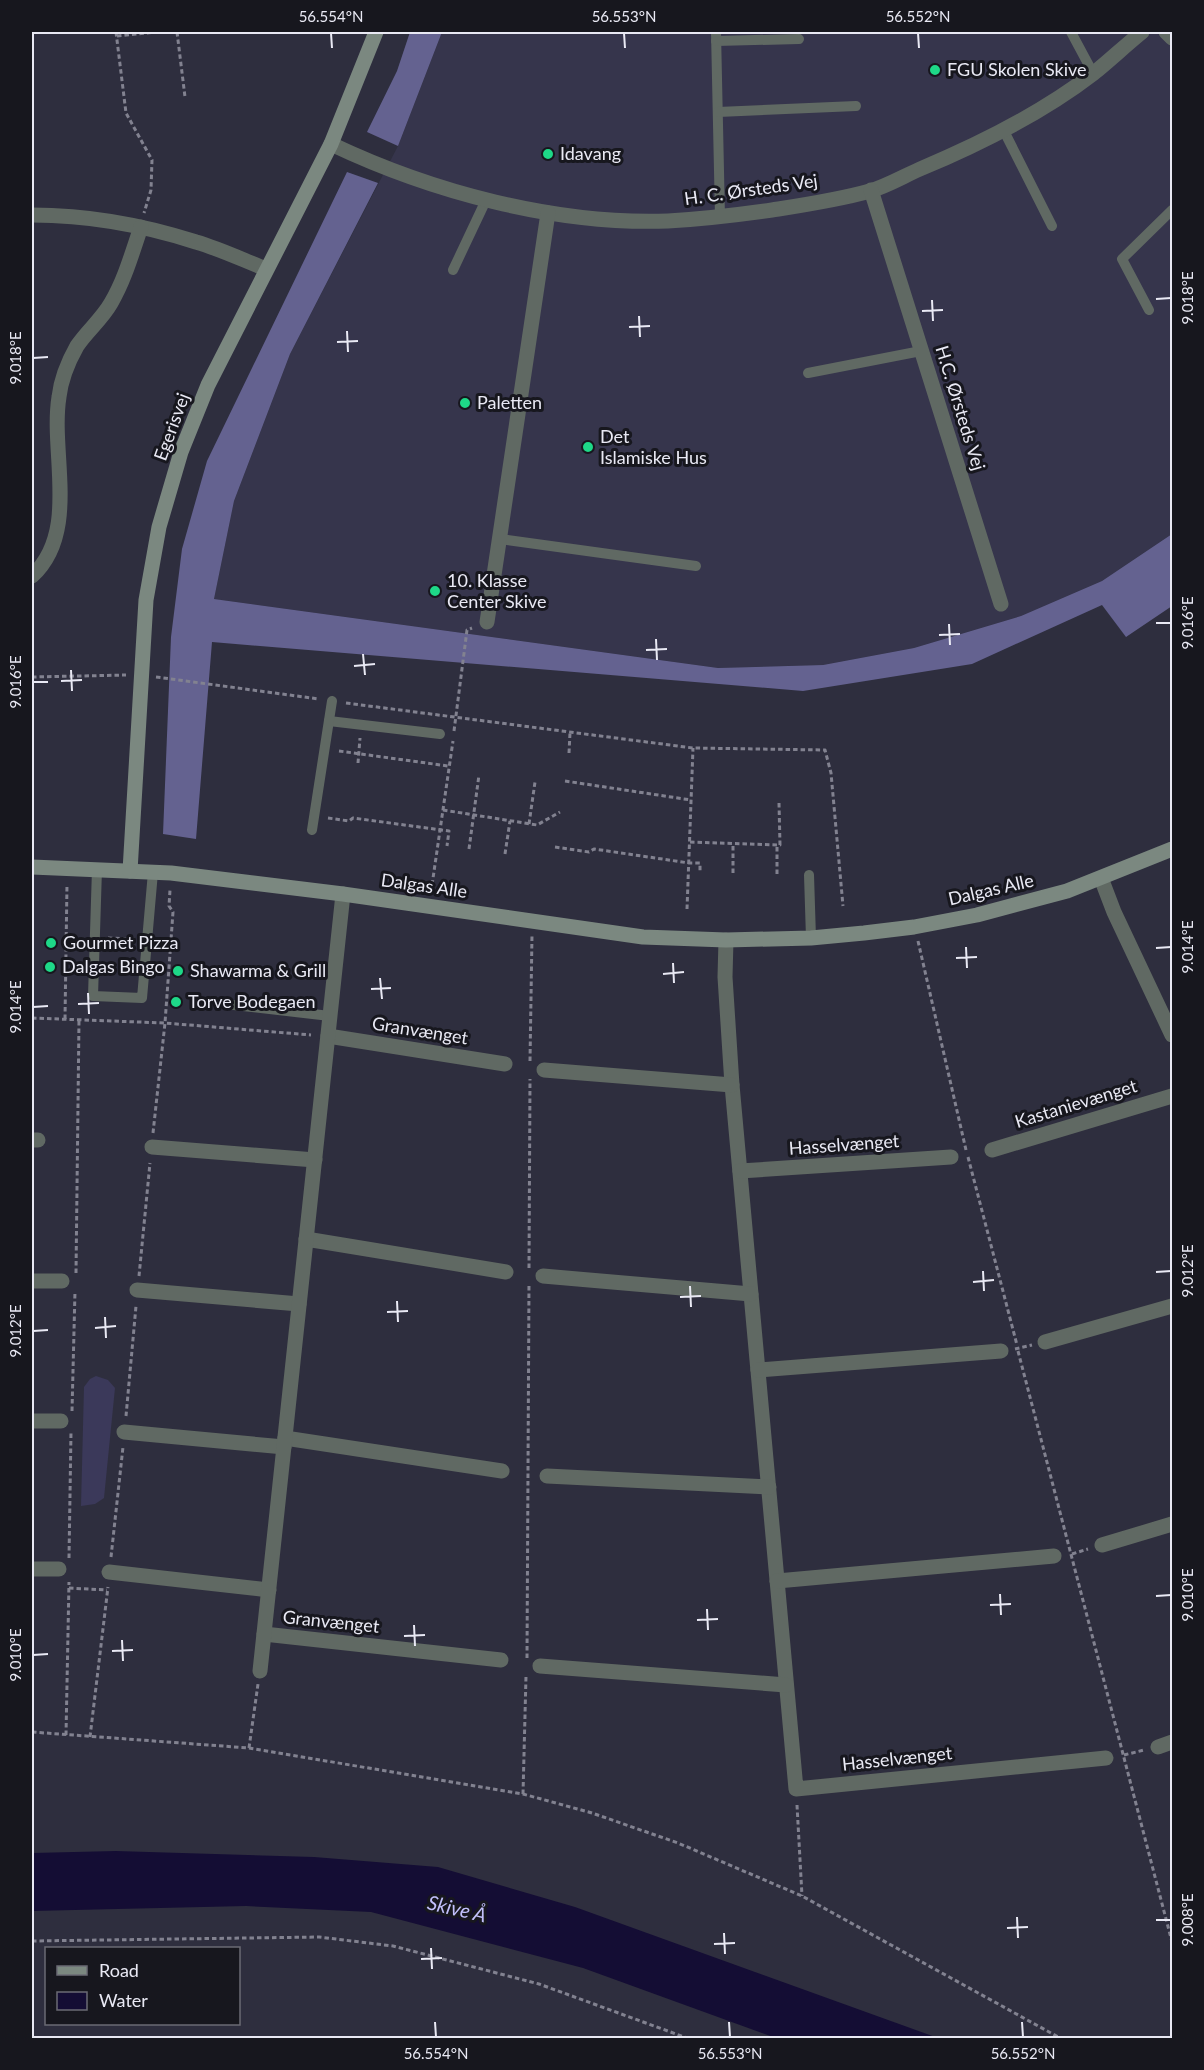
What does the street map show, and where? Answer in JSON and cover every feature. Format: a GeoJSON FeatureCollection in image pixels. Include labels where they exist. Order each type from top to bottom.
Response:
{"type":"FeatureCollection","features":[{"type":"Feature","properties":{"kind":"street","name":"Egerisvej"},"geometry":{"type":"LineString","coordinates":[[130,871],[148,590],[159,527],[178,462],[208,385],[331,144],[376,32]]}},
{"type":"Feature","properties":{"kind":"street","name":"H. C. Ørsteds Vej"},"geometry":{"type":"LineString","coordinates":[[331,144],[406,176],[548,213],[607,219],[666,221],[720,218],[797,206],[871,190],[950,157],[1028,116],[1093,73],[1142,32]]}},
{"type":"Feature","properties":{"kind":"street"},"geometry":{"type":"LineString","coordinates":[[1166,32],[1173,38]]}},
{"type":"Feature","properties":{"kind":"street","name":"H.C. Ørsteds Vej"},"geometry":{"type":"LineString","coordinates":[[871,190],[1001,604]]}},
{"type":"Feature","properties":{"kind":"street"},"geometry":{"type":"LineString","coordinates":[[488,622],[548,213]]}},
{"type":"Feature","properties":{"kind":"street"},"geometry":{"type":"LineString","coordinates":[[32,216],[95,220],[141,227],[198,242],[266,268]]}},
{"type":"Feature","properties":{"kind":"street"},"geometry":{"type":"LineString","coordinates":[[32,576],[52,549],[60,519],[58,400],[63,376],[78,346],[110,305],[126,275],[141,227]]}},
{"type":"Feature","properties":{"kind":"street","name":"Dalgas Alle"},"geometry":{"type":"LineString","coordinates":[[32,867],[171,873],[343,894],[643,937],[726,940],[811,938],[914,927],[978,915],[1032,902],[1101,878],[1173,849]]}},
{"type":"Feature","properties":{"kind":"street"},"geometry":{"type":"LineString","coordinates":[[1101,878],[1114,912],[1173,1035]]}},
{"type":"Feature","properties":{"kind":"street","name":"Granvænget"},"geometry":{"type":"LineString","coordinates":[[260,1671],[343,894]]}},
{"type":"Feature","properties":{"kind":"street"},"geometry":{"type":"LineString","coordinates":[[726,940],[725,977],[732,1084],[796,1789]]}},
{"type":"Feature","properties":{"kind":"street","name":"Granvænget"},"geometry":{"type":"LineString","coordinates":[[328,1036],[505,1064]]}},
{"type":"Feature","properties":{"kind":"street"},"geometry":{"type":"LineString","coordinates":[[544,1070],[732,1084]]}},
{"type":"Feature","properties":{"kind":"street","name":"Kastanievænget"},"geometry":{"type":"LineString","coordinates":[[992,1150],[1173,1096]]}},
{"type":"Feature","properties":{"kind":"street"},"geometry":{"type":"LineString","coordinates":[[152,1147],[315,1160]]}},
{"type":"Feature","properties":{"kind":"street","name":"Hasselvænget"},"geometry":{"type":"LineString","coordinates":[[740,1171],[951,1157]]}},
{"type":"Feature","properties":{"kind":"street"},"geometry":{"type":"LineString","coordinates":[[306,1239],[506,1272]]}},
{"type":"Feature","properties":{"kind":"street"},"geometry":{"type":"LineString","coordinates":[[543,1276],[751,1294]]}},
{"type":"Feature","properties":{"kind":"street"},"geometry":{"type":"LineString","coordinates":[[32,1281],[71,1281]]}},
{"type":"Feature","properties":{"kind":"street"},"geometry":{"type":"LineString","coordinates":[[137,1290],[300,1304]]}},
{"type":"Feature","properties":{"kind":"street"},"geometry":{"type":"LineString","coordinates":[[1045,1342],[1173,1306]]}},
{"type":"Feature","properties":{"kind":"street"},"geometry":{"type":"LineString","coordinates":[[758,1370],[1001,1351]]}},
{"type":"Feature","properties":{"kind":"street"},"geometry":{"type":"LineString","coordinates":[[32,1421],[68,1421]]}},
{"type":"Feature","properties":{"kind":"street"},"geometry":{"type":"LineString","coordinates":[[124,1432],[285,1443],[502,1471]]}},
{"type":"Feature","properties":{"kind":"street"},"geometry":{"type":"LineString","coordinates":[[547,1476],[769,1487]]}},
{"type":"Feature","properties":{"kind":"street"},"geometry":{"type":"LineString","coordinates":[[1101,1545],[1173,1524]]}},
{"type":"Feature","properties":{"kind":"street"},"geometry":{"type":"LineString","coordinates":[[777,1581],[1054,1556]]}},
{"type":"Feature","properties":{"kind":"street"},"geometry":{"type":"LineString","coordinates":[[32,1569],[66,1569]]}},
{"type":"Feature","properties":{"kind":"street","name":"Granvænget"},"geometry":{"type":"LineString","coordinates":[[109,1572],[269,1590]]}},
{"type":"Feature","properties":{"kind":"street","name":"Granvænget"},"geometry":{"type":"LineString","coordinates":[[264,1634],[501,1660]]}},
{"type":"Feature","properties":{"kind":"street"},"geometry":{"type":"LineString","coordinates":[[533,1665],[786,1684]]}},
{"type":"Feature","properties":{"kind":"street","name":"Hasselvænget"},"geometry":{"type":"LineString","coordinates":[[796,1789],[1107,1758]]}},
{"type":"Feature","properties":{"kind":"lane"},"geometry":{"type":"LineString","coordinates":[[1071,32],[1093,73]]}},
{"type":"Feature","properties":{"kind":"lane"},"geometry":{"type":"LineString","coordinates":[[720,218],[716,36],[799,39]]}},
{"type":"Feature","properties":{"kind":"lane"},"geometry":{"type":"LineString","coordinates":[[718,112],[856,106]]}},
{"type":"Feature","properties":{"kind":"lane"},"geometry":{"type":"LineString","coordinates":[[1003,129],[1052,226]]}},
{"type":"Feature","properties":{"kind":"lane"},"geometry":{"type":"LineString","coordinates":[[453,270],[487,198]]}},
{"type":"Feature","properties":{"kind":"lane"},"geometry":{"type":"LineString","coordinates":[[1149,310],[1122,259],[1173,210]]}},
{"type":"Feature","properties":{"kind":"lane"},"geometry":{"type":"LineString","coordinates":[[808,373],[921,351]]}},
{"type":"Feature","properties":{"kind":"lane"},"geometry":{"type":"LineString","coordinates":[[500,539],[696,566]]}},
{"type":"Feature","properties":{"kind":"lane"},"geometry":{"type":"LineString","coordinates":[[312,830],[332,701]]}},
{"type":"Feature","properties":{"kind":"lane"},"geometry":{"type":"LineString","coordinates":[[329,721],[440,734]]}},
{"type":"Feature","properties":{"kind":"lane"},"geometry":{"type":"LineString","coordinates":[[97,869],[93,996],[142,998],[153,872]]}},
{"type":"Feature","properties":{"kind":"lane"},"geometry":{"type":"LineString","coordinates":[[809,875],[811,938]]}},
{"type":"Feature","properties":{"kind":"lane"},"geometry":{"type":"LineString","coordinates":[[225,1004],[330,1016]]}},
{"type":"Feature","properties":{"kind":"path"},"geometry":{"type":"LineString","coordinates":[[141,227],[151,190],[152,160],[126,113],[117,34],[156,32]]}},
{"type":"Feature","properties":{"kind":"path"},"geometry":{"type":"LineString","coordinates":[[177,32],[184,97]]}},
{"type":"Feature","properties":{"kind":"path"},"geometry":{"type":"LineString","coordinates":[[429,906],[467,630],[488,622]]}},
{"type":"Feature","properties":{"kind":"path"},"geometry":{"type":"LineString","coordinates":[[32,677],[141,675],[693,748],[825,750],[831,773],[843,906]]}},
{"type":"Feature","properties":{"kind":"path"},"geometry":{"type":"LineString","coordinates":[[358,763],[361,724]]}},
{"type":"Feature","properties":{"kind":"path"},"geometry":{"type":"LineString","coordinates":[[569,753],[570,733]]}},
{"type":"Feature","properties":{"kind":"path"},"geometry":{"type":"LineString","coordinates":[[687,909],[693,748]]}},
{"type":"Feature","properties":{"kind":"path"},"geometry":{"type":"LineString","coordinates":[[325,749],[449,766]]}},
{"type":"Feature","properties":{"kind":"path"},"geometry":{"type":"LineString","coordinates":[[468,849],[479,775]]}},
{"type":"Feature","properties":{"kind":"path"},"geometry":{"type":"LineString","coordinates":[[565,781],[691,800]]}},
{"type":"Feature","properties":{"kind":"path"},"geometry":{"type":"LineString","coordinates":[[529,824],[535,782]]}},
{"type":"Feature","properties":{"kind":"path"},"geometry":{"type":"LineString","coordinates":[[690,842],[780,846],[779,803]]}},
{"type":"Feature","properties":{"kind":"path"},"geometry":{"type":"LineString","coordinates":[[443,810],[537,825],[560,812]]}},
{"type":"Feature","properties":{"kind":"path"},"geometry":{"type":"LineString","coordinates":[[314,816],[349,821],[353,818],[449,831],[447,846]]}},
{"type":"Feature","properties":{"kind":"path"},"geometry":{"type":"LineString","coordinates":[[506,854],[510,821]]}},
{"type":"Feature","properties":{"kind":"path"},"geometry":{"type":"LineString","coordinates":[[733,844],[733,873]]}},
{"type":"Feature","properties":{"kind":"path"},"geometry":{"type":"LineString","coordinates":[[777,845],[777,874]]}},
{"type":"Feature","properties":{"kind":"path"},"geometry":{"type":"LineString","coordinates":[[555,847],[589,852],[594,849],[700,863],[700,871]]}},
{"type":"Feature","properties":{"kind":"path"},"geometry":{"type":"LineString","coordinates":[[65,1019],[67,868]]}},
{"type":"Feature","properties":{"kind":"path"},"geometry":{"type":"LineString","coordinates":[[90,1737],[124,1432],[165,1023],[173,912],[169,906],[171,873]]}},
{"type":"Feature","properties":{"kind":"path"},"geometry":{"type":"LineString","coordinates":[[523,1794],[533,1665],[528,1475],[532,921]]}},
{"type":"Feature","properties":{"kind":"path"},"geometry":{"type":"LineString","coordinates":[[914,927],[968,1156],[1173,1942]]}},
{"type":"Feature","properties":{"kind":"path"},"geometry":{"type":"LineString","coordinates":[[32,1018],[165,1023],[328,1036]]}},
{"type":"Feature","properties":{"kind":"path"},"geometry":{"type":"LineString","coordinates":[[66,1735],[69,1588],[66,1569],[68,1421],[79,1020]]}},
{"type":"Feature","properties":{"kind":"path"},"geometry":{"type":"LineString","coordinates":[[951,1157],[968,1156],[992,1150]]}},
{"type":"Feature","properties":{"kind":"path"},"geometry":{"type":"LineString","coordinates":[[1001,1351],[1045,1342]]}},
{"type":"Feature","properties":{"kind":"path"},"geometry":{"type":"LineString","coordinates":[[502,1471],[547,1476]]}},
{"type":"Feature","properties":{"kind":"path"},"geometry":{"type":"LineString","coordinates":[[1054,1556],[1071,1554],[1101,1545]]}},
{"type":"Feature","properties":{"kind":"path"},"geometry":{"type":"LineString","coordinates":[[69,1588],[107,1590]]}},
{"type":"Feature","properties":{"kind":"path"},"geometry":{"type":"LineString","coordinates":[[249,1748],[260,1671]]}},
{"type":"Feature","properties":{"kind":"path"},"geometry":{"type":"LineString","coordinates":[[32,1732],[249,1748],[523,1794],[592,1813],[678,1843],[802,1896],[1060,2038]]}},
{"type":"Feature","properties":{"kind":"path"},"geometry":{"type":"LineString","coordinates":[[1107,1758],[1165,1745]]}},
{"type":"Feature","properties":{"kind":"path"},"geometry":{"type":"LineString","coordinates":[[796,1789],[802,1896]]}},
{"type":"Feature","properties":{"kind":"path"},"geometry":{"type":"LineString","coordinates":[[32,1941],[319,1937],[393,1946],[539,1984],[687,2038]]}},
{"type":"Feature","properties":{"kind":"shaded area"},"geometry":{"type":"Polygon","coordinates":[[[410,32],[442,32],[398,146],[367,132],[397,71],[410,32]]]}},
{"type":"Feature","properties":{"kind":"shaded area"},"geometry":{"type":"Polygon","coordinates":[[[442,32],[1172,32],[1172,534],[1102,581],[1021,616],[914,648],[823,665],[718,668],[214,599],[234,501],[290,354],[398,146],[442,32]]]}},
{"type":"Feature","properties":{"kind":"shaded area"},"geometry":{"type":"Polygon","coordinates":[[[347,172],[378,183],[290,354],[234,501],[214,599],[718,668],[823,665],[914,648],[1021,616],[1102,581],[1172,534],[1172,606],[1126,637],[1102,605],[972,664],[803,691],[212,642],[196,839],[163,834],[171,637],[182,549],[207,461],[347,172]]]}},
{"type":"Feature","properties":{"kind":"shaded area"},"geometry":{"type":"Polygon","coordinates":[[[96,1376],[108,1380],[115,1388],[104,1498],[95,1504],[81,1506],[84,1387],[90,1379],[96,1376]]]}},
{"type":"Feature","properties":{"kind":"water","name":"Skive Å"},"geometry":{"type":"Polygon","coordinates":[[[116,1851],[314,1857],[438,1867],[575,1907],[938,2038],[776,2038],[583,1968],[371,1912],[246,1906],[32,1911],[32,1853],[116,1851]]]}},
{"type":"Feature","properties":{"kind":"place","name":"FGU Skolen Skive"},"geometry":{"type":"Point","coordinates":[935,70]}},
{"type":"Feature","properties":{"kind":"place","name":"Idavang"},"geometry":{"type":"Point","coordinates":[548,154]}},
{"type":"Feature","properties":{"kind":"place","name":"Paletten"},"geometry":{"type":"Point","coordinates":[465,403]}},
{"type":"Feature","properties":{"kind":"place","name":"Det Islamiske Hus"},"geometry":{"type":"Point","coordinates":[588,447]}},
{"type":"Feature","properties":{"kind":"place","name":"10. Klasse Center Skive"},"geometry":{"type":"Point","coordinates":[435,591]}},
{"type":"Feature","properties":{"kind":"place","name":"Gourmet Pizza"},"geometry":{"type":"Point","coordinates":[51,943]}},
{"type":"Feature","properties":{"kind":"place","name":"Dalgas Bingo"},"geometry":{"type":"Point","coordinates":[50,967]}},
{"type":"Feature","properties":{"kind":"place","name":"Shawarma & Grill"},"geometry":{"type":"Point","coordinates":[178,971]}},
{"type":"Feature","properties":{"kind":"place","name":"Torve Bodegaen"},"geometry":{"type":"Point","coordinates":[176,1002]}}]}
